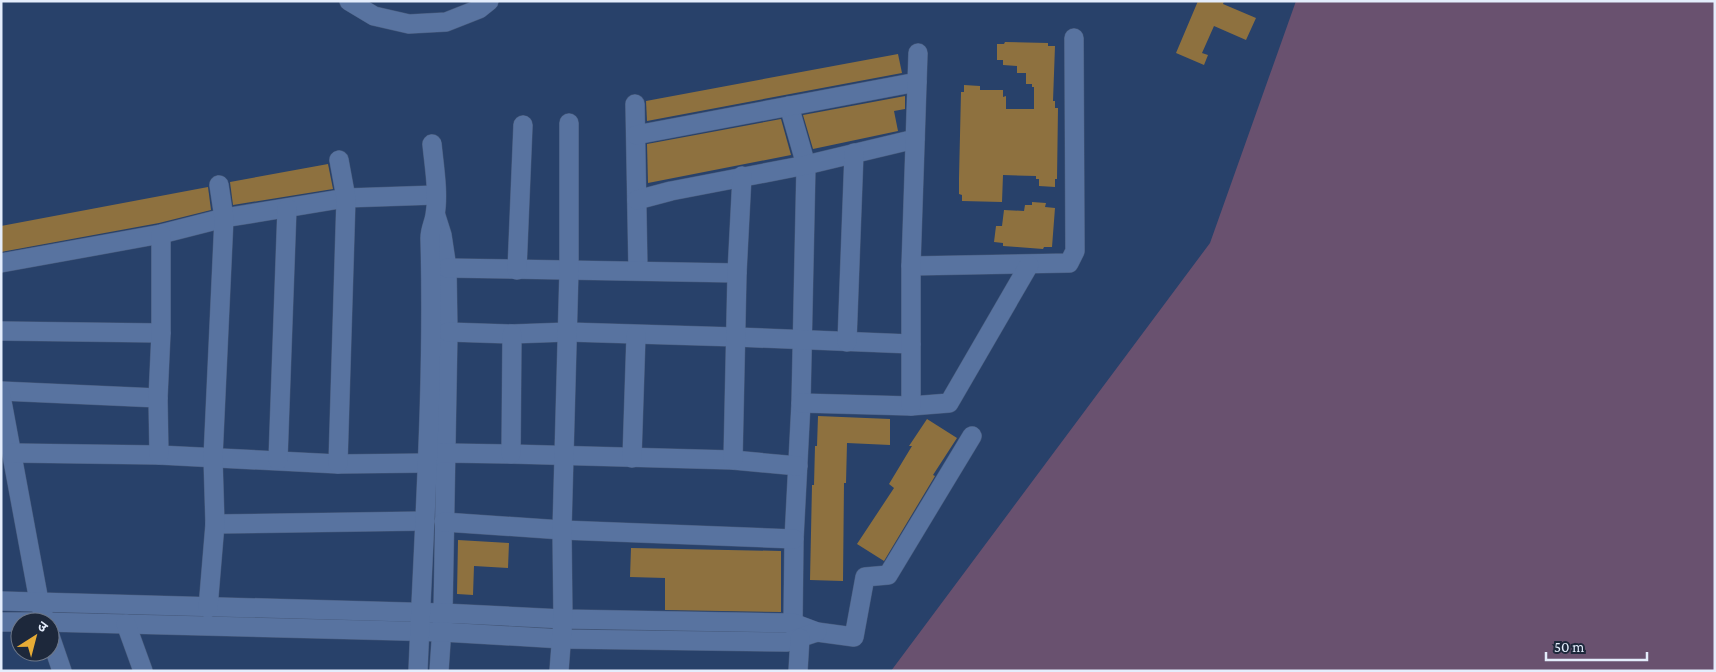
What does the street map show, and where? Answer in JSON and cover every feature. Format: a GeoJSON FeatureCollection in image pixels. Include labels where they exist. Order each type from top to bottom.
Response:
{"type":"FeatureCollection","features":[{"type":"Feature","properties":{"kind":"street"},"geometry":{"type":"LineString","coordinates":[[349,1],[374,16],[409,24],[446,22],[479,9],[489,1]]}},
{"type":"Feature","properties":{"kind":"street"},"geometry":{"type":"LineString","coordinates":[[911,266],[1069,263],[1075,251],[1074,38]]}},
{"type":"Feature","properties":{"kind":"street"},"geometry":{"type":"LineString","coordinates":[[911,406],[911,266],[918,53]]}},
{"type":"Feature","properties":{"kind":"street"},"geometry":{"type":"LineString","coordinates":[[636,135],[916,82]]}},
{"type":"Feature","properties":{"kind":"street"},"geometry":{"type":"LineString","coordinates":[[635,104],[638,270]]}},
{"type":"Feature","properties":{"kind":"street"},"geometry":{"type":"LineString","coordinates":[[789,106],[806,165],[801,403],[794,539],[803,631],[798,671]]}},
{"type":"Feature","properties":{"kind":"street"},"geometry":{"type":"LineString","coordinates":[[559,671],[563,619],[562,530],[568,332],[569,123]]}},
{"type":"Feature","properties":{"kind":"street"},"geometry":{"type":"LineString","coordinates":[[518,270],[523,125]]}},
{"type":"Feature","properties":{"kind":"street"},"geometry":{"type":"LineString","coordinates":[[637,200],[742,176],[806,165],[915,139]]}},
{"type":"Feature","properties":{"kind":"street"},"geometry":{"type":"LineString","coordinates":[[432,144],[436,195],[435,215],[430,230],[434,521],[443,613],[439,671]]}},
{"type":"Feature","properties":{"kind":"street"},"geometry":{"type":"LineString","coordinates":[[847,342],[854,154]]}},
{"type":"Feature","properties":{"kind":"street"},"geometry":{"type":"LineString","coordinates":[[338,464],[346,198],[339,160]]}},
{"type":"Feature","properties":{"kind":"street"},"geometry":{"type":"LineString","coordinates":[[733,460],[737,273],[742,176]]}},
{"type":"Feature","properties":{"kind":"street"},"geometry":{"type":"LineString","coordinates":[[208,608],[215,524],[213,458],[224,218],[220,185]]}},
{"type":"Feature","properties":{"kind":"street"},"geometry":{"type":"LineString","coordinates":[[1,264],[161,234],[224,218],[346,198],[436,195]]}},
{"type":"Feature","properties":{"kind":"street"},"geometry":{"type":"LineString","coordinates":[[278,460],[287,208]]}},
{"type":"Feature","properties":{"kind":"street"},"geometry":{"type":"LineString","coordinates":[[434,457],[448,332],[447,268],[442,235],[435,215]]}},
{"type":"Feature","properties":{"kind":"street"},"geometry":{"type":"LineString","coordinates":[[159,455],[158,398],[161,333],[161,234]]}},
{"type":"Feature","properties":{"kind":"street"},"geometry":{"type":"LineString","coordinates":[[801,403],[911,406],[949,403],[1029,264]]}},
{"type":"Feature","properties":{"kind":"street"},"geometry":{"type":"LineString","coordinates":[[447,268],[737,273]]}},
{"type":"Feature","properties":{"kind":"street"},"geometry":{"type":"LineString","coordinates":[[1,331],[161,333]]}},
{"type":"Feature","properties":{"kind":"street"},"geometry":{"type":"LineString","coordinates":[[448,332],[512,334],[568,332],[911,344]]}},
{"type":"Feature","properties":{"kind":"street"},"geometry":{"type":"LineString","coordinates":[[511,454],[512,334]]}},
{"type":"Feature","properties":{"kind":"street"},"geometry":{"type":"LineString","coordinates":[[632,458],[636,335]]}},
{"type":"Feature","properties":{"kind":"street"},"geometry":{"type":"LineString","coordinates":[[1,391],[158,398]]}},
{"type":"Feature","properties":{"kind":"street"},"geometry":{"type":"LineString","coordinates":[[1,396],[13,453],[38,601],[42,612]]}},
{"type":"Feature","properties":{"kind":"street"},"geometry":{"type":"LineString","coordinates":[[60,622],[126,624],[420,623],[443,613],[803,631],[854,637],[865,577],[888,575],[972,436]]}},
{"type":"Feature","properties":{"kind":"street"},"geometry":{"type":"LineString","coordinates":[[13,453],[159,455],[338,464],[511,454],[733,460],[798,466]]}},
{"type":"Feature","properties":{"kind":"street"},"geometry":{"type":"LineString","coordinates":[[418,671],[420,623],[434,521]]}},
{"type":"Feature","properties":{"kind":"street"},"geometry":{"type":"LineString","coordinates":[[215,524],[434,521],[562,530],[794,539]]}},
{"type":"Feature","properties":{"kind":"street"},"geometry":{"type":"LineString","coordinates":[[1,601],[208,608],[420,623],[442,632],[562,639],[787,642],[803,631]]}},
{"type":"Feature","properties":{"kind":"street"},"geometry":{"type":"LineString","coordinates":[[126,624],[144,671]]}},
{"type":"Feature","properties":{"kind":"shaded area"},"geometry":{"type":"Polygon","coordinates":[[[1296,1],[1715,1],[1715,671],[891,671],[1210,243],[1296,1]]]}},
{"type":"Feature","properties":{"kind":"building"},"geometry":{"type":"Polygon","coordinates":[[[1198,1],[1224,1],[1223,4],[1256,18],[1246,40],[1214,26],[1202,53],[1208,55],[1204,65],[1176,53],[1198,1]]]}},
{"type":"Feature","properties":{"kind":"building"},"geometry":{"type":"Polygon","coordinates":[[[1005,42],[1048,43],[1048,46],[1055,46],[1053,101],[1055,101],[1055,108],[1058,108],[1057,179],[1055,179],[1055,187],[1039,186],[1039,179],[1036,179],[1036,176],[1003,175],[1002,202],[962,201],[962,195],[959,194],[959,178],[961,92],[964,92],[964,85],[980,86],[980,90],[1003,90],[1003,97],[1006,96],[1006,109],[1034,109],[1034,87],[1032,87],[1032,84],[1026,84],[1026,73],[1017,73],[1017,66],[1003,65],[1003,60],[997,60],[997,44],[1004,44],[1005,42]]]}},
{"type":"Feature","properties":{"kind":"building"},"geometry":{"type":"Polygon","coordinates":[[[898,54],[902,73],[647,121],[646,101],[898,54]]]}},
{"type":"Feature","properties":{"kind":"building"},"geometry":{"type":"Polygon","coordinates":[[[905,96],[905,109],[894,111],[898,131],[813,149],[803,115],[905,96]]]}},
{"type":"Feature","properties":{"kind":"building"},"geometry":{"type":"Polygon","coordinates":[[[781,119],[791,155],[648,183],[647,144],[781,119]]]}},
{"type":"Feature","properties":{"kind":"building"},"geometry":{"type":"Polygon","coordinates":[[[328,164],[333,189],[233,205],[230,182],[328,164]]]}},
{"type":"Feature","properties":{"kind":"building"},"geometry":{"type":"Polygon","coordinates":[[[208,187],[211,210],[159,223],[1,252],[1,226],[208,187]]]}},
{"type":"Feature","properties":{"kind":"building"},"geometry":{"type":"Polygon","coordinates":[[[1032,202],[1046,203],[1045,207],[1055,208],[1052,247],[1044,247],[1043,249],[1003,246],[1003,243],[994,242],[996,226],[1002,226],[1004,210],[1024,211],[1025,205],[1032,205],[1032,202]]]}},
{"type":"Feature","properties":{"kind":"building"},"geometry":{"type":"Polygon","coordinates":[[[818,416],[890,419],[890,445],[847,443],[846,483],[844,483],[843,581],[810,580],[812,485],[814,485],[818,416]]]}},
{"type":"Feature","properties":{"kind":"building"},"geometry":{"type":"Polygon","coordinates":[[[927,419],[957,438],[933,475],[935,476],[884,561],[857,544],[894,488],[889,484],[912,446],[909,446],[927,419]]]}},
{"type":"Feature","properties":{"kind":"building"},"geometry":{"type":"Polygon","coordinates":[[[458,540],[509,543],[508,568],[474,566],[473,595],[457,594],[458,540]]]}},
{"type":"Feature","properties":{"kind":"building"},"geometry":{"type":"Polygon","coordinates":[[[631,548],[781,551],[781,612],[665,610],[665,578],[630,577],[631,548]]]}}]}
